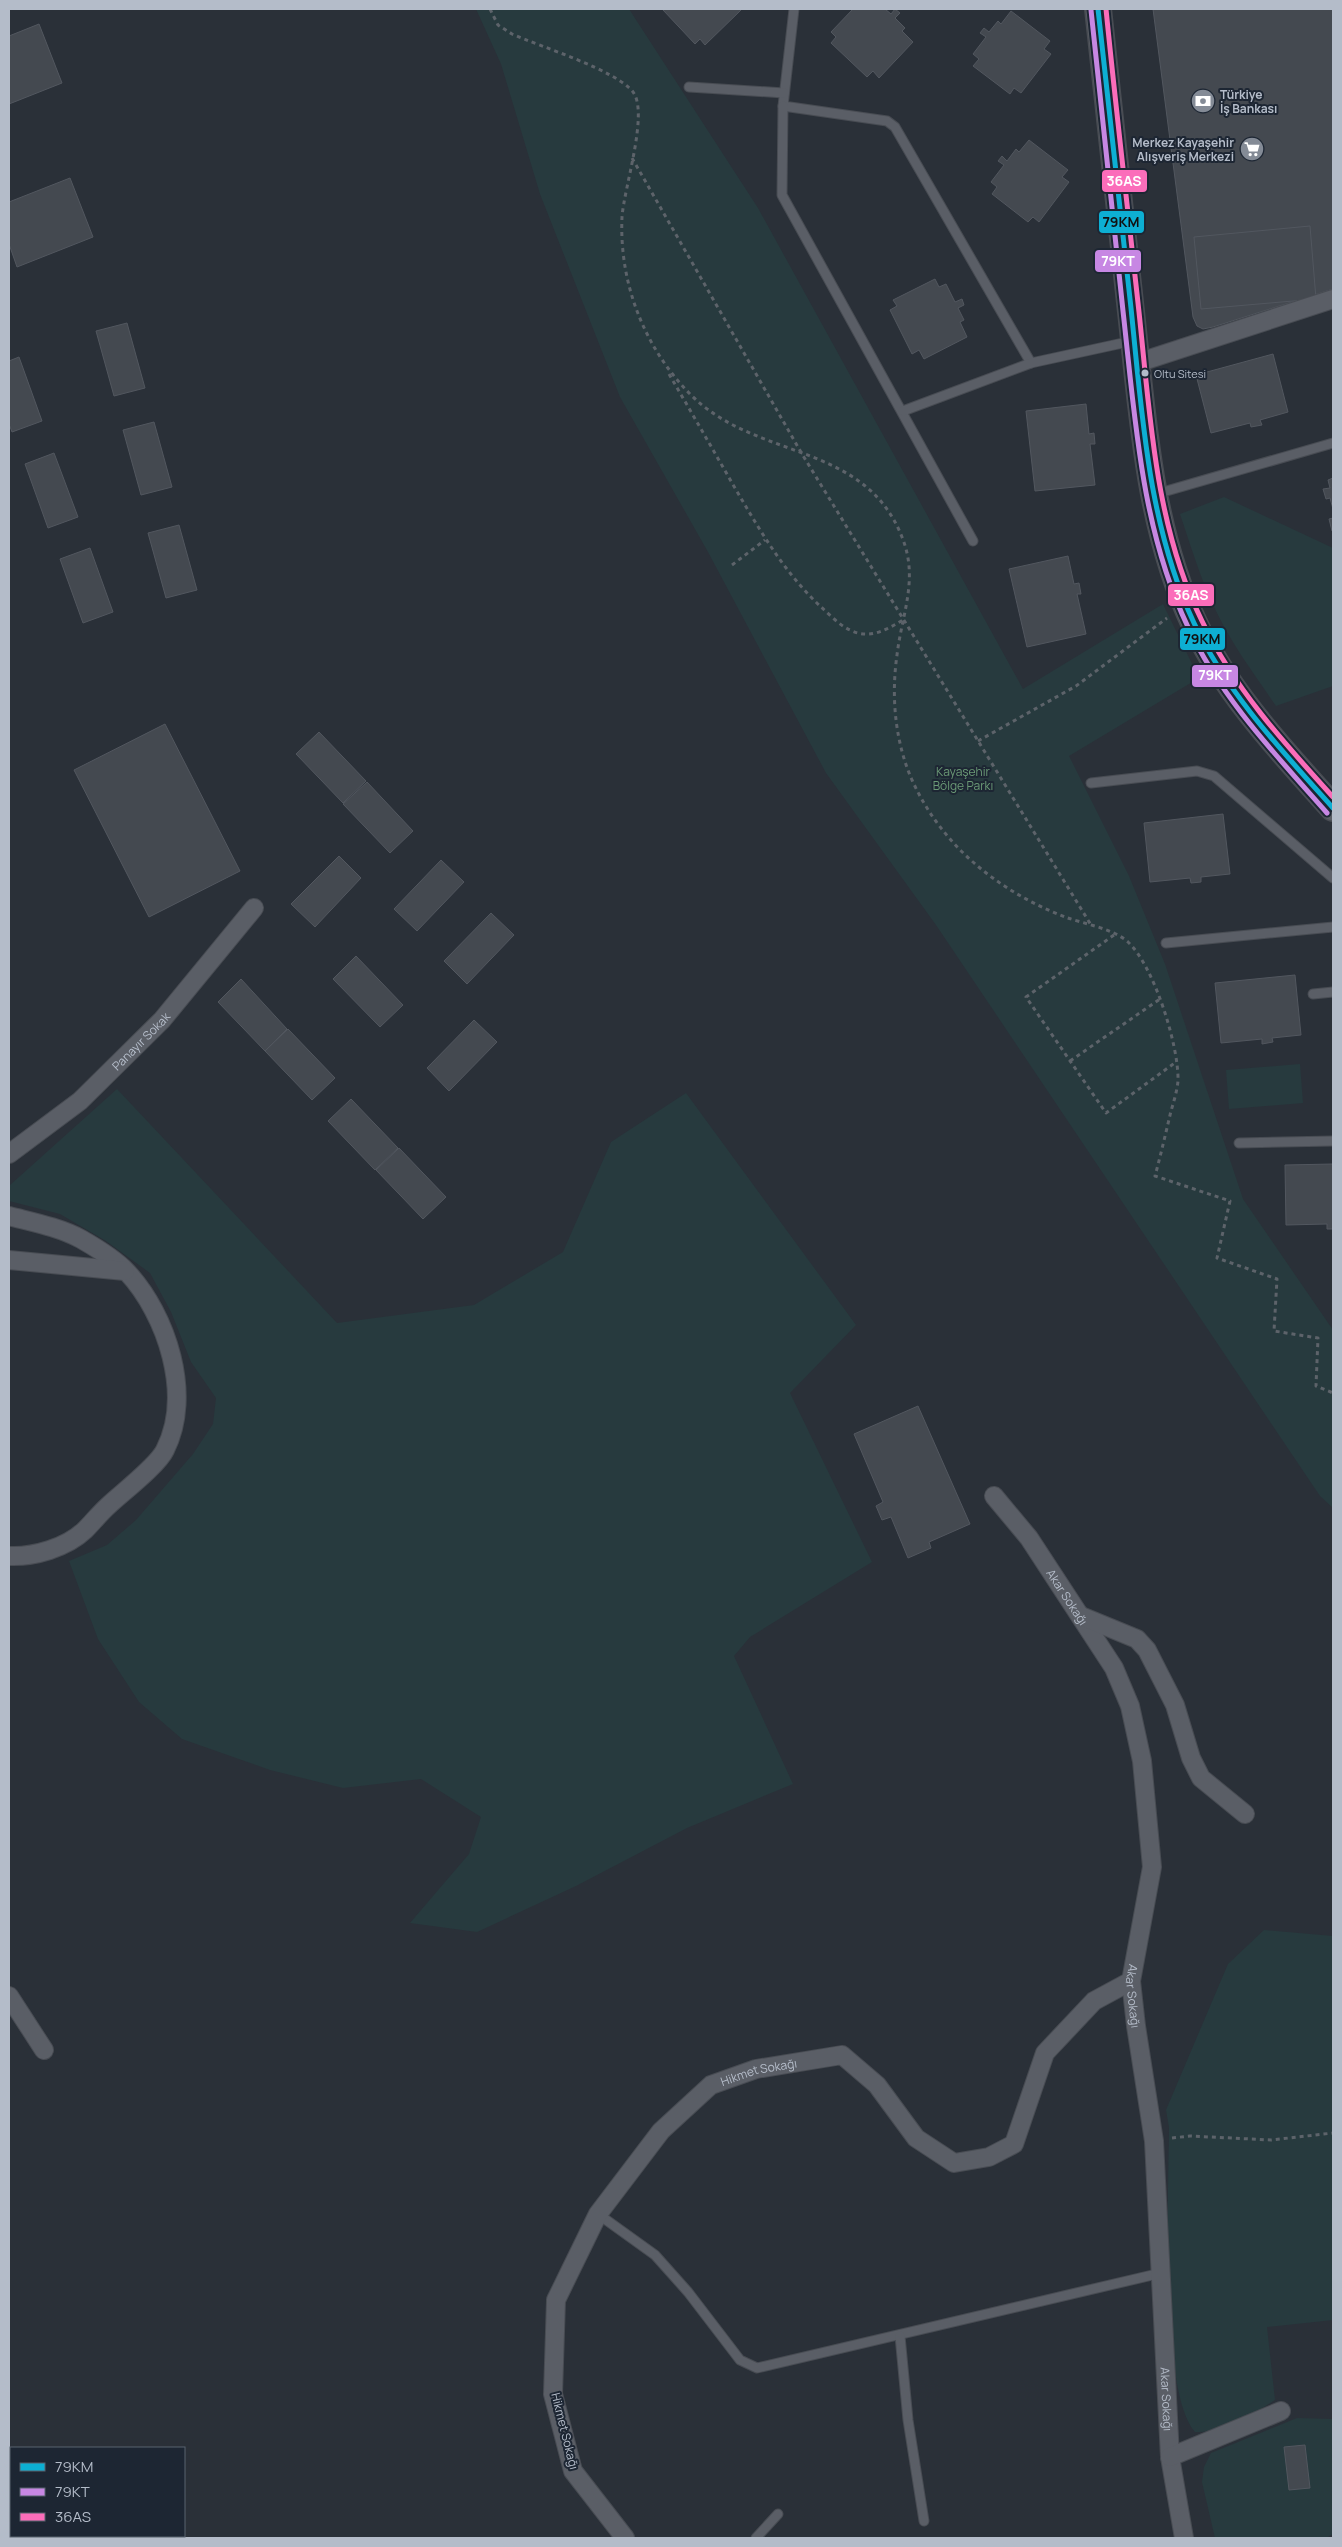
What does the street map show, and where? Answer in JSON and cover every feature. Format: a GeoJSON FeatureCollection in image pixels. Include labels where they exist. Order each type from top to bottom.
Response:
{"type":"FeatureCollection","features":[{"type":"Feature","properties":{"kind":"street"},"geometry":{"type":"LineString","coordinates":[[1098,9],[1153,494],[1164,537],[1186,604],[1209,653],[1241,701],[1333,808]]}},
{"type":"Feature","properties":{"kind":"street"},"geometry":{"type":"LineString","coordinates":[[1136,352],[1333,299]]}},
{"type":"Feature","properties":{"kind":"street","name":"Panayır Sokak"},"geometry":{"type":"LineString","coordinates":[[9,1154],[80,1101],[162,1020],[254,908]]}},
{"type":"Feature","properties":{"kind":"street"},"geometry":{"type":"LineString","coordinates":[[9,1216],[45,1225],[79,1238],[126,1271],[143,1293],[160,1326],[173,1359],[178,1392],[176,1422],[165,1452],[84,1531],[62,1545],[29,1556],[9,1556]]}},
{"type":"Feature","properties":{"kind":"street"},"geometry":{"type":"LineString","coordinates":[[9,1260],[126,1271]]}},
{"type":"Feature","properties":{"kind":"street","name":"Akar Sokağı"},"geometry":{"type":"LineString","coordinates":[[994,1496],[1029,1538],[1114,1668],[1130,1706],[1142,1761],[1152,1866],[1132,1982],[1136,2026],[1154,2140],[1160,2220],[1170,2457],[1184,2538]]}},
{"type":"Feature","properties":{"kind":"street"},"geometry":{"type":"LineString","coordinates":[[1081,1616],[1137,1639],[1147,1650],[1175,1705],[1188,1750],[1201,1778],[1245,1814]]}},
{"type":"Feature","properties":{"kind":"street","name":"Hikmet Sokağı"},"geometry":{"type":"LineString","coordinates":[[625,2538],[573,2471],[553,2394],[556,2300],[598,2214],[661,2132],[710,2085],[756,2069],[842,2055],[877,2085],[916,2138],[954,2163],[989,2157],[1014,2144],[1045,2053],[1094,2001],[1132,1982]]}},
{"type":"Feature","properties":{"kind":"street"},"geometry":{"type":"LineString","coordinates":[[9,1996],[44,2050]]}},
{"type":"Feature","properties":{"kind":"street"},"geometry":{"type":"LineString","coordinates":[[1170,2457],[1280,2412]]}},
{"type":"Feature","properties":{"kind":"lane"},"geometry":{"type":"LineString","coordinates":[[794,9],[783,106],[782,195],[903,412],[972,541]]}},
{"type":"Feature","properties":{"kind":"lane"},"geometry":{"type":"LineString","coordinates":[[689,87],[784,93]]}},
{"type":"Feature","properties":{"kind":"lane"},"geometry":{"type":"LineString","coordinates":[[783,106],[887,121],[895,127],[1031,364]]}},
{"type":"Feature","properties":{"kind":"lane"},"geometry":{"type":"LineString","coordinates":[[903,412],[1031,364],[1136,352]]}},
{"type":"Feature","properties":{"kind":"lane"},"geometry":{"type":"LineString","coordinates":[[1153,494],[1333,443]]}},
{"type":"Feature","properties":{"kind":"lane"},"geometry":{"type":"LineString","coordinates":[[1091,783],[1197,771],[1214,776],[1333,878]]}},
{"type":"Feature","properties":{"kind":"lane"},"geometry":{"type":"LineString","coordinates":[[1166,943],[1333,927]]}},
{"type":"Feature","properties":{"kind":"lane"},"geometry":{"type":"LineString","coordinates":[[1314,994],[1333,992]]}},
{"type":"Feature","properties":{"kind":"lane"},"geometry":{"type":"LineString","coordinates":[[1239,1143],[1333,1141]]}},
{"type":"Feature","properties":{"kind":"lane"},"geometry":{"type":"LineString","coordinates":[[598,2214],[655,2255],[688,2292],[740,2360],[750,2367],[764,2368],[1161,2273]]}},
{"type":"Feature","properties":{"kind":"lane"},"geometry":{"type":"LineString","coordinates":[[900,2336],[908,2420],[924,2521]]}},
{"type":"Feature","properties":{"kind":"lane"},"geometry":{"type":"LineString","coordinates":[[756,2538],[778,2514]]}},
{"type":"Feature","properties":{"kind":"path"},"geometry":{"type":"LineString","coordinates":[[490,9],[498,25],[512,34],[610,73],[626,84],[636,95],[639,110],[622,220],[624,258],[629,289],[640,320],[765,540],[786,571],[810,596],[849,630],[873,634],[887,630],[903,620]]}},
{"type":"Feature","properties":{"kind":"path"},"geometry":{"type":"LineString","coordinates":[[632,158],[802,454],[1091,926]]}},
{"type":"Feature","properties":{"kind":"path"},"geometry":{"type":"LineString","coordinates":[[659,356],[671,373],[706,410],[736,428],[778,446],[835,466],[861,481],[877,495],[892,516],[908,555],[911,574],[895,679],[896,722],[902,758],[922,800],[945,834],[969,859],[1000,884],[1038,906],[1127,940],[1140,959],[1160,999],[1174,1044],[1178,1083],[1155,1176],[1230,1201],[1217,1258],[1277,1279],[1274,1331],[1318,1338],[1316,1386],[1333,1393]]}},
{"type":"Feature","properties":{"kind":"path"},"geometry":{"type":"LineString","coordinates":[[732,565],[765,540]]}},
{"type":"Feature","properties":{"kind":"path"},"geometry":{"type":"LineString","coordinates":[[978,741],[1076,686],[1186,604]]}},
{"type":"Feature","properties":{"kind":"path"},"geometry":{"type":"LineString","coordinates":[[1114,934],[1026,997],[1106,1113],[1176,1062]]}},
{"type":"Feature","properties":{"kind":"path"},"geometry":{"type":"LineString","coordinates":[[1070,1061],[1160,999]]}},
{"type":"Feature","properties":{"kind":"path"},"geometry":{"type":"LineString","coordinates":[[1154,2140],[1190,2136],[1271,2140],[1333,2133]]}},
{"type":"Feature","properties":{"kind":"green space","name":"Kayaşehir Bölge Parkı"},"geometry":{"type":"Polygon","coordinates":[[[476,9],[629,9],[758,208],[1023,689],[1163,604],[1199,678],[1069,756],[1129,876],[1165,964],[1243,1199],[1333,1330],[1333,1508],[1320,1496],[936,925],[826,773],[708,552],[620,397],[540,194],[501,64],[476,9]]]}},
{"type":"Feature","properties":{"kind":"green space"},"geometry":{"type":"Polygon","coordinates":[[[1224,497],[1333,548],[1333,686],[1276,706],[1229,636],[1216,611],[1196,563],[1180,514],[1224,497]]]}},
{"type":"Feature","properties":{"kind":"green space"},"geometry":{"type":"Polygon","coordinates":[[[1300,1064],[1303,1103],[1229,1109],[1226,1070],[1300,1064]]]}},
{"type":"Feature","properties":{"kind":"green space"},"geometry":{"type":"Polygon","coordinates":[[[117,1089],[337,1323],[474,1305],[563,1252],[611,1142],[686,1093],[856,1325],[790,1393],[872,1562],[750,1637],[734,1656],[793,1784],[687,1828],[576,1886],[477,1932],[410,1923],[469,1854],[481,1817],[421,1779],[343,1788],[270,1770],[182,1739],[139,1702],[98,1639],[69,1561],[107,1545],[136,1520],[193,1454],[213,1424],[216,1398],[191,1362],[171,1312],[150,1273],[106,1241],[60,1214],[9,1201],[9,1186],[117,1089]]]}},
{"type":"Feature","properties":{"kind":"green space"},"geometry":{"type":"Polygon","coordinates":[[[1264,1930],[1333,1936],[1333,2320],[1267,2327],[1275,2400],[1226,2426],[1195,2432],[1184,2410],[1176,2376],[1171,2334],[1168,2287],[1169,2127],[1166,2110],[1228,1964],[1264,1930]]]}},
{"type":"Feature","properties":{"kind":"green space"},"geometry":{"type":"Polygon","coordinates":[[[1297,2418],[1333,2419],[1333,2534],[1326,2538],[1215,2538],[1202,2482],[1204,2467],[1211,2453],[1297,2418]]]}},
{"type":"Feature","properties":{"kind":"building"},"geometry":{"type":"Polygon","coordinates":[[[664,9],[741,10],[705,45],[700,39],[695,44],[664,9]]]}},
{"type":"Feature","properties":{"kind":"building"},"geometry":{"type":"Polygon","coordinates":[[[853,9],[885,9],[891,14],[895,9],[900,13],[895,18],[905,28],[902,31],[913,42],[879,78],[873,71],[867,77],[831,43],[836,37],[831,32],[853,9]]]}},
{"type":"Feature","properties":{"kind":"building","name":"Merkez Kayaşehir Alışveriş Merkezi"},"geometry":{"type":"Polygon","coordinates":[[[1153,9],[1333,9],[1333,289],[1213,327],[1203,329],[1197,326],[1193,317],[1153,9]]]}},
{"type":"Feature","properties":{"kind":"building"},"geometry":{"type":"Polygon","coordinates":[[[1011,11],[1050,41],[1044,49],[1051,54],[1021,93],[1014,88],[1010,94],[973,66],[979,59],[973,54],[986,37],[980,33],[984,28],[989,32],[998,21],[1001,24],[1011,11]]]}},
{"type":"Feature","properties":{"kind":"building"},"geometry":{"type":"Polygon","coordinates":[[[39,24],[62,83],[9,104],[9,36],[39,24]]]}},
{"type":"Feature","properties":{"kind":"building"},"geometry":{"type":"Polygon","coordinates":[[[1029,140],[1068,170],[1062,177],[1069,182],[1039,222],[1033,217],[1028,222],[992,194],[997,187],[991,182],[1004,165],[998,161],[1002,156],[1007,161],[1016,149],[1019,152],[1029,140]]]}},
{"type":"Feature","properties":{"kind":"building"},"geometry":{"type":"Polygon","coordinates":[[[70,178],[93,237],[17,267],[9,244],[9,202],[70,178]]]}},
{"type":"Feature","properties":{"kind":"building"},"geometry":{"type":"Polygon","coordinates":[[[1310,226],[1316,299],[1201,309],[1194,237],[1310,226]]]}},
{"type":"Feature","properties":{"kind":"building"},"geometry":{"type":"Polygon","coordinates":[[[935,279],[939,287],[946,284],[955,302],[962,299],[964,305],[958,308],[964,320],[960,322],[967,337],[924,359],[919,350],[912,354],[890,310],[897,306],[893,300],[935,279]]]}},
{"type":"Feature","properties":{"kind":"building"},"geometry":{"type":"Polygon","coordinates":[[[127,323],[145,388],[114,396],[96,331],[127,323]]]}},
{"type":"Feature","properties":{"kind":"building"},"geometry":{"type":"Polygon","coordinates":[[[1273,354],[1288,412],[1260,420],[1262,425],[1251,427],[1250,423],[1211,433],[1196,375],[1273,354]]]}},
{"type":"Feature","properties":{"kind":"building"},"geometry":{"type":"Polygon","coordinates":[[[19,357],[42,421],[12,432],[9,424],[9,361],[19,357]]]}},
{"type":"Feature","properties":{"kind":"building"},"geometry":{"type":"Polygon","coordinates":[[[1086,404],[1089,434],[1094,433],[1095,444],[1090,444],[1095,485],[1035,491],[1026,411],[1086,404]]]}},
{"type":"Feature","properties":{"kind":"building"},"geometry":{"type":"Polygon","coordinates":[[[154,422],[172,487],[141,495],[123,430],[154,422]]]}},
{"type":"Feature","properties":{"kind":"building"},"geometry":{"type":"Polygon","coordinates":[[[54,453],[78,517],[48,528],[25,464],[54,453]]]}},
{"type":"Feature","properties":{"kind":"building"},"geometry":{"type":"Polygon","coordinates":[[[1333,478],[1333,509],[1330,498],[1326,499],[1323,489],[1330,488],[1328,480],[1333,478]]]}},
{"type":"Feature","properties":{"kind":"building"},"geometry":{"type":"Polygon","coordinates":[[[1333,518],[1333,530],[1332,531],[1329,519],[1333,518]]]}},
{"type":"Feature","properties":{"kind":"building"},"geometry":{"type":"Polygon","coordinates":[[[179,525],[197,590],[166,598],[148,533],[179,525]]]}},
{"type":"Feature","properties":{"kind":"building"},"geometry":{"type":"Polygon","coordinates":[[[90,548],[113,612],[83,623],[60,559],[90,548]]]}},
{"type":"Feature","properties":{"kind":"building"},"geometry":{"type":"Polygon","coordinates":[[[1068,556],[1074,584],[1079,583],[1081,594],[1077,594],[1086,634],[1027,647],[1009,569],[1068,556]]]}},
{"type":"Feature","properties":{"kind":"building"},"geometry":{"type":"Polygon","coordinates":[[[165,724],[240,871],[149,917],[74,770],[165,724]]]}},
{"type":"Feature","properties":{"kind":"building"},"geometry":{"type":"Polygon","coordinates":[[[319,732],[366,781],[343,803],[296,754],[319,732]]]}},
{"type":"Feature","properties":{"kind":"building"},"geometry":{"type":"Polygon","coordinates":[[[367,782],[413,831],[390,853],[343,804],[367,782]]]}},
{"type":"Feature","properties":{"kind":"building"},"geometry":{"type":"Polygon","coordinates":[[[1223,814],[1230,874],[1201,877],[1201,882],[1191,883],[1190,878],[1150,882],[1144,823],[1223,814]]]}},
{"type":"Feature","properties":{"kind":"building"},"geometry":{"type":"Polygon","coordinates":[[[339,856],[361,878],[315,927],[291,904],[339,856]]]}},
{"type":"Feature","properties":{"kind":"building"},"geometry":{"type":"Polygon","coordinates":[[[441,860],[464,882],[417,931],[394,909],[441,860]]]}},
{"type":"Feature","properties":{"kind":"building"},"geometry":{"type":"Polygon","coordinates":[[[491,913],[514,935],[467,984],[444,961],[491,913]]]}},
{"type":"Feature","properties":{"kind":"building"},"geometry":{"type":"Polygon","coordinates":[[[356,956],[403,1005],[380,1027],[333,979],[356,956]]]}},
{"type":"Feature","properties":{"kind":"building"},"geometry":{"type":"Polygon","coordinates":[[[1295,975],[1301,1035],[1272,1038],[1273,1042],[1262,1044],[1262,1039],[1221,1043],[1215,983],[1295,975]]]}},
{"type":"Feature","properties":{"kind":"building"},"geometry":{"type":"Polygon","coordinates":[[[241,979],[287,1029],[265,1051],[218,1002],[241,979]]]}},
{"type":"Feature","properties":{"kind":"building"},"geometry":{"type":"Polygon","coordinates":[[[474,1020],[497,1042],[449,1091],[427,1068],[474,1020]]]}},
{"type":"Feature","properties":{"kind":"building"},"geometry":{"type":"Polygon","coordinates":[[[288,1029],[335,1078],[312,1100],[265,1051],[288,1029]]]}},
{"type":"Feature","properties":{"kind":"building"},"geometry":{"type":"Polygon","coordinates":[[[351,1099],[398,1148],[375,1170],[328,1121],[351,1099]]]}},
{"type":"Feature","properties":{"kind":"building"},"geometry":{"type":"Polygon","coordinates":[[[399,1148],[446,1197],[423,1219],[376,1170],[399,1148]]]}},
{"type":"Feature","properties":{"kind":"building"},"geometry":{"type":"Polygon","coordinates":[[[1333,1164],[1333,1229],[1327,1229],[1327,1224],[1286,1225],[1285,1165],[1333,1164]]]}},
{"type":"Feature","properties":{"kind":"building"},"geometry":{"type":"Polygon","coordinates":[[[918,1406],[970,1524],[929,1542],[931,1548],[908,1558],[891,1517],[882,1520],[876,1506],[883,1502],[854,1434],[918,1406]]]}},
{"type":"Feature","properties":{"kind":"building"},"geometry":{"type":"Polygon","coordinates":[[[1305,2445],[1310,2488],[1289,2490],[1284,2447],[1305,2445]]]}},
{"type":"Feature","properties":{"kind":"transit line","name":"79KM"},"geometry":{"type":"LineString","coordinates":[[1098,9],[1149,468],[1166,547],[1194,623],[1222,673],[1257,720],[1333,808]]}},
{"type":"Feature","properties":{"kind":"transit line","name":"36AS"},"geometry":{"type":"LineString","coordinates":[[1106,9],[1151,430],[1164,509],[1174,547],[1186,585],[1202,621],[1229,669],[1278,735],[1333,797]]}},
{"type":"Feature","properties":{"kind":"transit line","name":"79KT"},"geometry":{"type":"LineString","coordinates":[[1091,10],[1136,432],[1150,512],[1160,551],[1172,590],[1188,627],[1216,678],[1251,725],[1327,813]]}},
{"type":"Feature","properties":{"kind":"place","name":"Türkiye İş Bankası"},"geometry":{"type":"Point","coordinates":[1203,101]}},
{"type":"Feature","properties":{"kind":"place","name":"Merkez Kayaşehir Alışveriş Merkezi"},"geometry":{"type":"Point","coordinates":[1252,149]}},
{"type":"Feature","properties":{"kind":"place","name":"Oltu Sitesi"},"geometry":{"type":"Point","coordinates":[1145,373]}}]}
